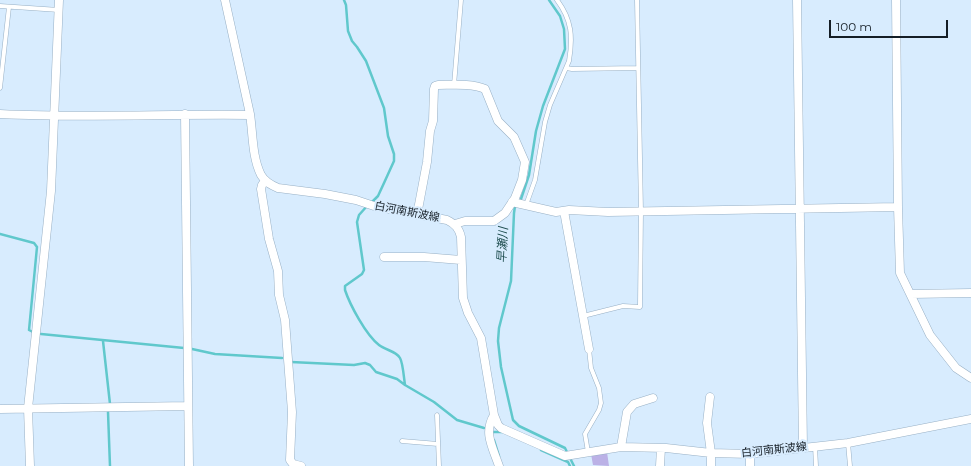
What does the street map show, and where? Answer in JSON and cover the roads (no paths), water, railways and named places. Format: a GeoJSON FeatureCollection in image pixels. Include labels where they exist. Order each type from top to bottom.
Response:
{"type":"FeatureCollection","features":[{"type":"Feature","properties":{"kind":"street"},"geometry":{"type":"LineString","coordinates":[[30,466],[28,408],[50,198],[59,0]]}},
{"type":"Feature","properties":{"kind":"street"},"geometry":{"type":"LineString","coordinates":[[225,0],[250,115],[257,163],[262,176],[266,181],[262,185],[261,189],[269,239],[278,271],[279,295],[285,320],[292,412],[290,460],[293,464],[300,466]]}},
{"type":"Feature","properties":{"kind":"street"},"geometry":{"type":"LineString","coordinates":[[797,0],[803,447]]}},
{"type":"Feature","properties":{"kind":"street"},"geometry":{"type":"LineString","coordinates":[[896,0],[900,273],[930,335],[956,368],[971,378]]}},
{"type":"Feature","properties":{"kind":"street"},"geometry":{"type":"LineString","coordinates":[[416,215],[427,162],[430,131],[433,121],[434,89],[438,84],[480,87],[485,89],[498,120],[514,137],[525,162],[522,180],[515,198],[518,203],[556,212],[569,210],[608,212],[898,207]]}},
{"type":"Feature","properties":{"kind":"street"},"geometry":{"type":"LineString","coordinates":[[0,114],[54,116],[184,114],[250,115]]}},
{"type":"Feature","properties":{"kind":"street"},"geometry":{"type":"LineString","coordinates":[[184,114],[189,466]]}},
{"type":"Feature","properties":{"kind":"street","name":"白河南斯波線"},"geometry":{"type":"LineString","coordinates":[[266,181],[278,188],[325,194],[416,215],[447,220],[455,224],[459,229],[461,237],[463,298],[468,313],[482,338],[494,415],[498,425],[501,428],[565,456],[621,447],[750,454],[848,443],[971,420]]}},
{"type":"Feature","properties":{"kind":"street"},"geometry":{"type":"LineString","coordinates":[[455,224],[465,221],[494,221],[518,203]]}},
{"type":"Feature","properties":{"kind":"street"},"geometry":{"type":"LineString","coordinates":[[564,211],[589,349]]}},
{"type":"Feature","properties":{"kind":"street"},"geometry":{"type":"LineString","coordinates":[[384,257],[424,257],[461,260]]}},
{"type":"Feature","properties":{"kind":"street"},"geometry":{"type":"LineString","coordinates":[[911,294],[971,293]]}},
{"type":"Feature","properties":{"kind":"street"},"geometry":{"type":"LineString","coordinates":[[710,396],[707,423],[711,453],[711,466]]}},
{"type":"Feature","properties":{"kind":"street"},"geometry":{"type":"LineString","coordinates":[[621,447],[627,412],[634,404],[653,398]]}},
{"type":"Feature","properties":{"kind":"street"},"geometry":{"type":"LineString","coordinates":[[0,409],[188,406]]}},
{"type":"Feature","properties":{"kind":"street"},"geometry":{"type":"LineString","coordinates":[[494,415],[490,421],[488,432],[499,466]]}},
{"type":"Feature","properties":{"kind":"street"},"geometry":{"type":"LineString","coordinates":[[660,466],[661,448]]}},
{"type":"Feature","properties":{"kind":"street"},"geometry":{"type":"LineString","coordinates":[[750,454],[750,466]]}},
{"type":"Feature","properties":{"kind":"lane"},"geometry":{"type":"LineString","coordinates":[[454,85],[461,0]]}},
{"type":"Feature","properties":{"kind":"lane"},"geometry":{"type":"LineString","coordinates":[[518,203],[535,180],[545,122],[550,105],[569,62],[572,36],[569,21],[557,0]]}},
{"type":"Feature","properties":{"kind":"lane"},"geometry":{"type":"LineString","coordinates":[[583,316],[623,306],[640,307],[641,211],[637,0]]}},
{"type":"Feature","properties":{"kind":"lane"},"geometry":{"type":"LineString","coordinates":[[0,6],[59,10]]}},
{"type":"Feature","properties":{"kind":"lane"},"geometry":{"type":"LineString","coordinates":[[0,88],[9,7]]}},
{"type":"Feature","properties":{"kind":"lane"},"geometry":{"type":"LineString","coordinates":[[566,68],[638,68]]}},
{"type":"Feature","properties":{"kind":"lane"},"geometry":{"type":"LineString","coordinates":[[588,452],[585,434],[599,410],[601,403],[599,388],[591,368],[589,349]]}},
{"type":"Feature","properties":{"kind":"lane"},"geometry":{"type":"LineString","coordinates":[[437,415],[439,466]]}},
{"type":"Feature","properties":{"kind":"lane"},"geometry":{"type":"LineString","coordinates":[[402,441],[438,444]]}},
{"type":"Feature","properties":{"kind":"lane"},"geometry":{"type":"LineString","coordinates":[[848,443],[850,466]]}},
{"type":"Feature","properties":{"kind":"lane"},"geometry":{"type":"LineString","coordinates":[[814,446],[816,466]]}},
{"type":"Feature","properties":{"kind":"waterway"},"geometry":{"type":"LineString","coordinates":[[344,0],[346,5],[348,31],[352,41],[366,61],[384,108],[388,136],[394,154],[394,161],[378,196],[371,203]]}},
{"type":"Feature","properties":{"kind":"waterway","name":"早瀬川"},"geometry":{"type":"LineString","coordinates":[[549,0],[560,16],[564,29],[565,49],[543,106],[536,131],[529,175],[521,199],[515,206],[511,281],[499,328],[498,341],[501,367],[513,420],[519,426],[565,448],[574,466]]}},
{"type":"Feature","properties":{"kind":"waterway"},"geometry":{"type":"LineString","coordinates":[[367,206],[359,215],[357,222],[364,270],[362,274],[345,286],[345,290],[351,304],[364,327],[374,340],[381,347],[396,354],[400,358],[403,367],[405,385],[434,402],[457,420],[484,428]]}},
{"type":"Feature","properties":{"kind":"waterway"},"geometry":{"type":"LineString","coordinates":[[0,234],[34,243],[37,247],[29,330],[33,332]]}},
{"type":"Feature","properties":{"kind":"waterway"},"geometry":{"type":"LineString","coordinates":[[41,334],[184,348]]}},
{"type":"Feature","properties":{"kind":"waterway"},"geometry":{"type":"LineString","coordinates":[[103,341],[110,404]]}},
{"type":"Feature","properties":{"kind":"waterway"},"geometry":{"type":"LineString","coordinates":[[192,349],[215,354],[282,358]]}},
{"type":"Feature","properties":{"kind":"waterway"},"geometry":{"type":"LineString","coordinates":[[291,362],[354,365],[365,363],[370,365],[376,372],[397,379],[405,385]]}},
{"type":"Feature","properties":{"kind":"waterway"},"geometry":{"type":"LineString","coordinates":[[108,412],[110,466]]}},
{"type":"Feature","properties":{"kind":"waterway"},"geometry":{"type":"LineString","coordinates":[[492,433],[502,432]]}},
{"type":"Feature","properties":{"kind":"waterway"},"geometry":{"type":"LineString","coordinates":[[494,440],[499,456]]}},
{"type":"Feature","properties":{"kind":"waterway"},"geometry":{"type":"LineString","coordinates":[[541,450],[568,462],[570,466]]}}]}
